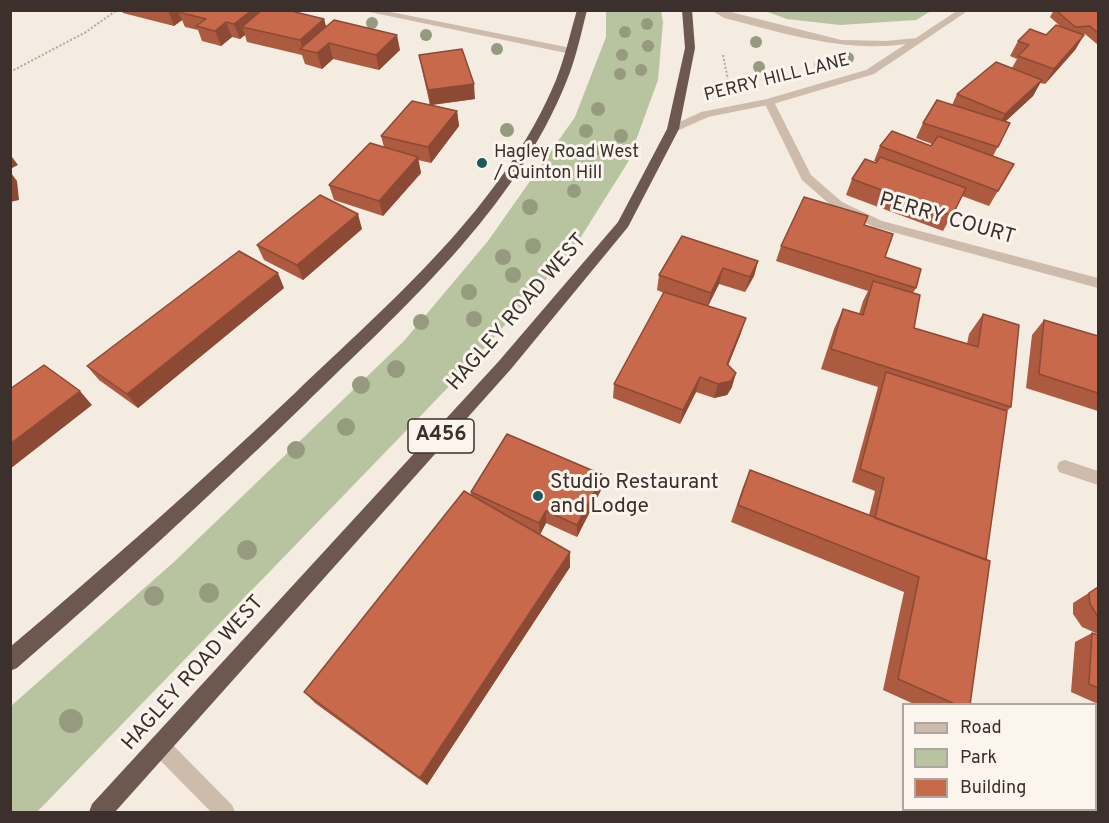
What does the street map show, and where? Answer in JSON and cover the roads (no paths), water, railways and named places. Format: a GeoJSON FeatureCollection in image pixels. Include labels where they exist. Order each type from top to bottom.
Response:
{"type":"FeatureCollection","features":[{"type":"Feature","properties":{"kind":"highway"},"geometry":{"type":"LineString","coordinates":[[10,661],[234,462],[431,272],[474,222],[532,139],[558,87],[582,10]]}},
{"type":"Feature","properties":{"kind":"highway","name":"HAGLEY ROAD WEST"},"geometry":{"type":"LineString","coordinates":[[100,813],[159,745],[505,365],[623,224],[673,129],[690,48],[687,10]]}},
{"type":"Feature","properties":{"kind":"street"},"geometry":{"type":"LineString","coordinates":[[364,10],[571,51]]}},
{"type":"Feature","properties":{"kind":"street","name":"PERRY HILL LANE"},"geometry":{"type":"LineString","coordinates":[[715,10],[727,16],[841,43],[886,44],[919,40]]}},
{"type":"Feature","properties":{"kind":"street","name":"PERRY HILL LANE"},"geometry":{"type":"LineString","coordinates":[[673,129],[705,114],[769,102],[870,72],[965,10]]}},
{"type":"Feature","properties":{"kind":"street","name":"PERRY COURT"},"geometry":{"type":"LineString","coordinates":[[769,102],[806,177],[838,205],[878,224],[1098,283]]}},
{"type":"Feature","properties":{"kind":"street"},"geometry":{"type":"LineString","coordinates":[[1065,467],[1098,478]]}},
{"type":"Feature","properties":{"kind":"street"},"geometry":{"type":"LineString","coordinates":[[159,745],[225,813]]}},
{"type":"Feature","properties":{"kind":"place","name":"Hagley Road West / Quinton Hill"},"geometry":{"type":"Point","coordinates":[482,163]}},
{"type":"Feature","properties":{"kind":"place","name":"Studio Restaurant and Lodge"},"geometry":{"type":"Point","coordinates":[538,496]}}]}
